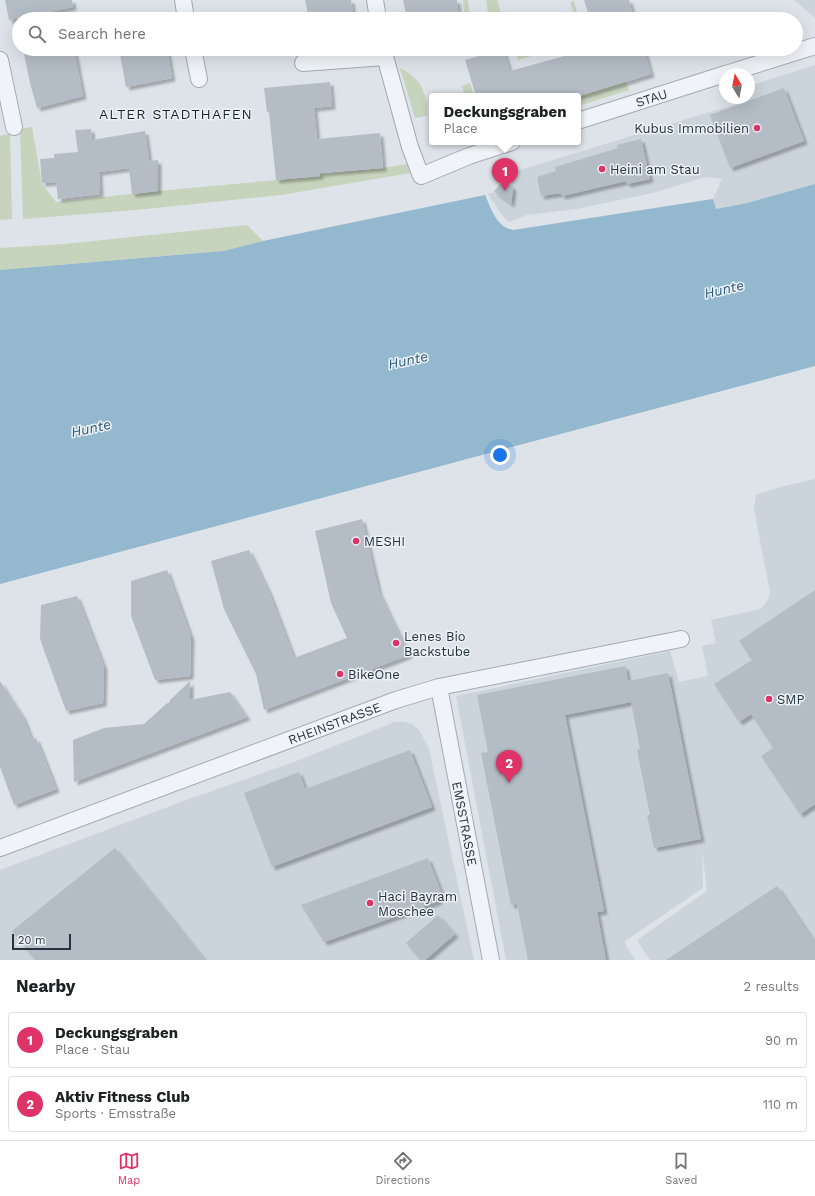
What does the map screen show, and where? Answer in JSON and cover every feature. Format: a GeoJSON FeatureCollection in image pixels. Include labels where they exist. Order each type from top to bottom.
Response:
{"type":"FeatureCollection","features":[{"type":"Feature","properties":{"kind":"street"},"geometry":{"type":"LineString","coordinates":[[183,0],[185,12]]}},
{"type":"Feature","properties":{"kind":"street"},"geometry":{"type":"LineString","coordinates":[[375,0],[377,12]]}},
{"type":"Feature","properties":{"kind":"street","name":"STAU"},"geometry":{"type":"LineString","coordinates":[[803,50],[815,46]]}},
{"type":"Feature","properties":{"kind":"street"},"geometry":{"type":"LineString","coordinates":[[194,56],[199,79]]}},
{"type":"Feature","properties":{"kind":"street"},"geometry":{"type":"LineString","coordinates":[[303,63],[359,56]]}},
{"type":"Feature","properties":{"kind":"street"},"geometry":{"type":"LineString","coordinates":[[384,56],[421,176],[469,156],[503,145]]}},
{"type":"Feature","properties":{"kind":"street","name":"STAU"},"geometry":{"type":"LineString","coordinates":[[744,68],[783,56]]}},
{"type":"Feature","properties":{"kind":"street"},"geometry":{"type":"LineString","coordinates":[[0,60],[14,127]]}},
{"type":"Feature","properties":{"kind":"street","name":"STAU"},"geometry":{"type":"LineString","coordinates":[[581,120],[719,76]]}},
{"type":"Feature","properties":{"kind":"street","name":"RHEINSTRASSE"},"geometry":{"type":"LineString","coordinates":[[0,848],[389,703],[440,687],[680,639]]}},
{"type":"Feature","properties":{"kind":"street","name":"EMSSTRASSE"},"geometry":{"type":"LineString","coordinates":[[440,687],[491,960]]}},
{"type":"Feature","properties":{"kind":"shaded area"},"geometry":{"type":"Polygon","coordinates":[[[794,0],[815,0],[815,18],[794,0]]]}},
{"type":"Feature","properties":{"kind":"shaded area"},"geometry":{"type":"Polygon","coordinates":[[[815,65],[815,184],[747,203],[715,209],[713,199],[722,179],[705,177],[653,193],[576,209],[527,215],[509,222],[501,214],[488,194],[495,192],[498,185],[503,182],[504,175],[736,104],[755,104],[755,84],[815,65]]]}},
{"type":"Feature","properties":{"kind":"shaded area"},"geometry":{"type":"Polygon","coordinates":[[[815,479],[815,960],[650,960],[637,940],[707,891],[702,850],[703,888],[625,941],[626,946],[635,960],[506,960],[456,696],[670,651],[679,682],[708,676],[702,646],[716,643],[711,620],[761,609],[767,601],[770,592],[754,509],[756,495],[780,487],[815,479]]]}},
{"type":"Feature","properties":{"kind":"shaded area"},"geometry":{"type":"Polygon","coordinates":[[[395,722],[412,724],[419,730],[429,749],[474,960],[0,960],[0,870],[189,799],[294,762],[395,722]]]}},
{"type":"Feature","properties":{"kind":"green space"},"geometry":{"type":"Polygon","coordinates":[[[463,0],[468,0],[469,12],[464,12],[463,0]]]}},
{"type":"Feature","properties":{"kind":"green space"},"geometry":{"type":"Polygon","coordinates":[[[486,0],[497,0],[501,12],[488,12],[486,0]]]}},
{"type":"Feature","properties":{"kind":"green space"},"geometry":{"type":"Polygon","coordinates":[[[574,1],[577,12],[574,12],[570,2],[574,1]]]}},
{"type":"Feature","properties":{"kind":"green space"},"geometry":{"type":"Polygon","coordinates":[[[517,56],[531,56],[518,60],[517,56]]]}},
{"type":"Feature","properties":{"kind":"green space"},"geometry":{"type":"Polygon","coordinates":[[[400,68],[413,77],[422,88],[426,101],[427,116],[415,118],[400,68]]]}},
{"type":"Feature","properties":{"kind":"green space"},"geometry":{"type":"Polygon","coordinates":[[[626,81],[629,90],[581,105],[581,95],[626,81]]]}},
{"type":"Feature","properties":{"kind":"green space"},"geometry":{"type":"Polygon","coordinates":[[[470,83],[473,93],[464,93],[462,86],[470,83]]]}},
{"type":"Feature","properties":{"kind":"green space"},"geometry":{"type":"Polygon","coordinates":[[[32,127],[42,184],[56,202],[320,176],[320,174],[408,164],[410,173],[281,195],[136,210],[23,219],[20,129],[32,127]]]}},
{"type":"Feature","properties":{"kind":"green space"},"geometry":{"type":"Polygon","coordinates":[[[10,133],[12,219],[0,220],[0,136],[10,133]]]}},
{"type":"Feature","properties":{"kind":"green space"},"geometry":{"type":"Polygon","coordinates":[[[247,225],[263,241],[223,251],[0,270],[0,248],[65,244],[247,225]]]}},
{"type":"Feature","properties":{"kind":"water","name":"Hunte"},"geometry":{"type":"Polygon","coordinates":[[[815,184],[815,366],[0,584],[0,270],[223,251],[263,241],[485,195],[498,221],[507,228],[513,230],[713,199],[716,209],[747,203],[815,184]]]}},
{"type":"Feature","properties":{"kind":"building"},"geometry":{"type":"Polygon","coordinates":[[[5,0],[72,0],[73,7],[48,12],[12,12],[12,19],[9,20],[5,0]]]}},
{"type":"Feature","properties":{"kind":"building"},"geometry":{"type":"Polygon","coordinates":[[[305,0],[351,0],[353,12],[308,12],[305,0]]]}},
{"type":"Feature","properties":{"kind":"building"},"geometry":{"type":"Polygon","coordinates":[[[403,0],[457,0],[458,12],[406,12],[403,0]]]}},
{"type":"Feature","properties":{"kind":"building"},"geometry":{"type":"Polygon","coordinates":[[[584,0],[629,0],[632,12],[588,12],[584,0]]]}},
{"type":"Feature","properties":{"kind":"building"},"geometry":{"type":"Polygon","coordinates":[[[24,56],[75,56],[83,96],[37,108],[24,56]]]}},
{"type":"Feature","properties":{"kind":"building"},"geometry":{"type":"Polygon","coordinates":[[[120,56],[168,56],[172,78],[126,87],[120,56]]]}},
{"type":"Feature","properties":{"kind":"building"},"geometry":{"type":"Polygon","coordinates":[[[479,56],[505,56],[510,71],[565,56],[646,56],[651,74],[581,95],[581,93],[475,93],[465,60],[479,56]]]}},
{"type":"Feature","properties":{"kind":"building"},"geometry":{"type":"Polygon","coordinates":[[[330,82],[332,106],[314,108],[317,139],[380,133],[383,168],[320,173],[320,176],[276,180],[269,112],[267,112],[264,88],[330,82]]]}},
{"type":"Feature","properties":{"kind":"building","name":"Kubus Immobilien"},"geometry":{"type":"Polygon","coordinates":[[[784,88],[804,141],[730,168],[710,115],[740,104],[755,104],[755,99],[784,88]]]}},
{"type":"Feature","properties":{"kind":"building"},"geometry":{"type":"Polygon","coordinates":[[[91,129],[92,140],[145,131],[149,161],[158,160],[158,191],[132,194],[129,168],[99,172],[100,194],[58,199],[56,182],[42,183],[40,159],[54,158],[54,154],[78,152],[75,130],[91,129]]]}},
{"type":"Feature","properties":{"kind":"building","name":"Heini am Stau"},"geometry":{"type":"Polygon","coordinates":[[[641,139],[650,179],[627,184],[626,181],[562,196],[561,193],[541,196],[537,177],[556,171],[555,167],[618,148],[617,145],[641,139]]]}},
{"type":"Feature","properties":{"kind":"building"},"geometry":{"type":"Polygon","coordinates":[[[502,183],[508,183],[513,188],[511,204],[494,191],[502,183]]]}},
{"type":"Feature","properties":{"kind":"building"},"geometry":{"type":"Polygon","coordinates":[[[362,519],[379,592],[409,655],[264,710],[256,674],[224,609],[211,561],[249,550],[269,592],[294,658],[347,638],[331,603],[315,531],[362,519]]]}},
{"type":"Feature","properties":{"kind":"building"},"geometry":{"type":"Polygon","coordinates":[[[167,570],[191,637],[190,676],[155,680],[131,616],[131,581],[167,570]]]}},
{"type":"Feature","properties":{"kind":"building","name":"SMP"},"geometry":{"type":"Polygon","coordinates":[[[815,590],[815,804],[800,814],[761,756],[773,748],[751,714],[739,722],[714,684],[752,660],[739,641],[815,590]]]}},
{"type":"Feature","properties":{"kind":"building"},"geometry":{"type":"Polygon","coordinates":[[[77,596],[104,667],[103,703],[66,711],[40,639],[41,605],[77,596]]]}},
{"type":"Feature","properties":{"kind":"building"},"geometry":{"type":"Polygon","coordinates":[[[625,666],[628,681],[668,673],[701,839],[654,848],[647,815],[650,815],[637,750],[640,749],[631,702],[565,715],[604,911],[597,912],[606,960],[528,960],[517,904],[511,905],[481,753],[488,752],[477,695],[625,666]]]}},
{"type":"Feature","properties":{"kind":"building"},"geometry":{"type":"Polygon","coordinates":[[[0,681],[23,717],[32,740],[36,738],[56,789],[14,805],[0,767],[0,681]]]}},
{"type":"Feature","properties":{"kind":"building"},"geometry":{"type":"Polygon","coordinates":[[[190,681],[190,700],[230,692],[247,717],[74,782],[73,740],[104,728],[144,724],[170,702],[170,700],[190,681]]]}},
{"type":"Feature","properties":{"kind":"building"},"geometry":{"type":"Polygon","coordinates":[[[410,750],[432,807],[272,867],[244,793],[299,772],[305,789],[410,750]]]}},
{"type":"Feature","properties":{"kind":"building"},"geometry":{"type":"Polygon","coordinates":[[[115,848],[205,960],[35,960],[12,931],[115,848]]]}},
{"type":"Feature","properties":{"kind":"building","name":"Haci Bayram Moschee"},"geometry":{"type":"Polygon","coordinates":[[[428,858],[441,892],[437,894],[439,901],[324,942],[301,905],[428,858]]]}},
{"type":"Feature","properties":{"kind":"building"},"geometry":{"type":"Polygon","coordinates":[[[777,886],[815,943],[815,960],[666,960],[777,886]]]}},
{"type":"Feature","properties":{"kind":"building"},"geometry":{"type":"Polygon","coordinates":[[[438,915],[455,934],[425,960],[421,960],[406,943],[438,915]]]}},
{"type":"Feature","properties":{"kind":"place","name":"Kubus Immobilien"},"geometry":{"type":"Point","coordinates":[757,128]}},
{"type":"Feature","properties":{"kind":"place","name":"Heini am Stau"},"geometry":{"type":"Point","coordinates":[602,169]}},
{"type":"Feature","properties":{"kind":"place","name":"Deckungsgraben"},"geometry":{"type":"Point","coordinates":[505,191]}},
{"type":"Feature","properties":{"kind":"place","name":"MESHI"},"geometry":{"type":"Point","coordinates":[356,541]}},
{"type":"Feature","properties":{"kind":"place","name":"Lenes Bio Backstube"},"geometry":{"type":"Point","coordinates":[396,643]}},
{"type":"Feature","properties":{"kind":"place","name":"BikeOne"},"geometry":{"type":"Point","coordinates":[340,674]}},
{"type":"Feature","properties":{"kind":"place","name":"SMP"},"geometry":{"type":"Point","coordinates":[769,699]}},
{"type":"Feature","properties":{"kind":"place","name":"Aktiv Fitness Club"},"geometry":{"type":"Point","coordinates":[509,783]}},
{"type":"Feature","properties":{"kind":"place","name":"Haci Bayram Moschee"},"geometry":{"type":"Point","coordinates":[370,903]}},
{"type":"Feature","properties":{"kind":"district","name":"ALTER STADTHAFEN"},"geometry":{"type":"Point","coordinates":[176,114]}}]}
